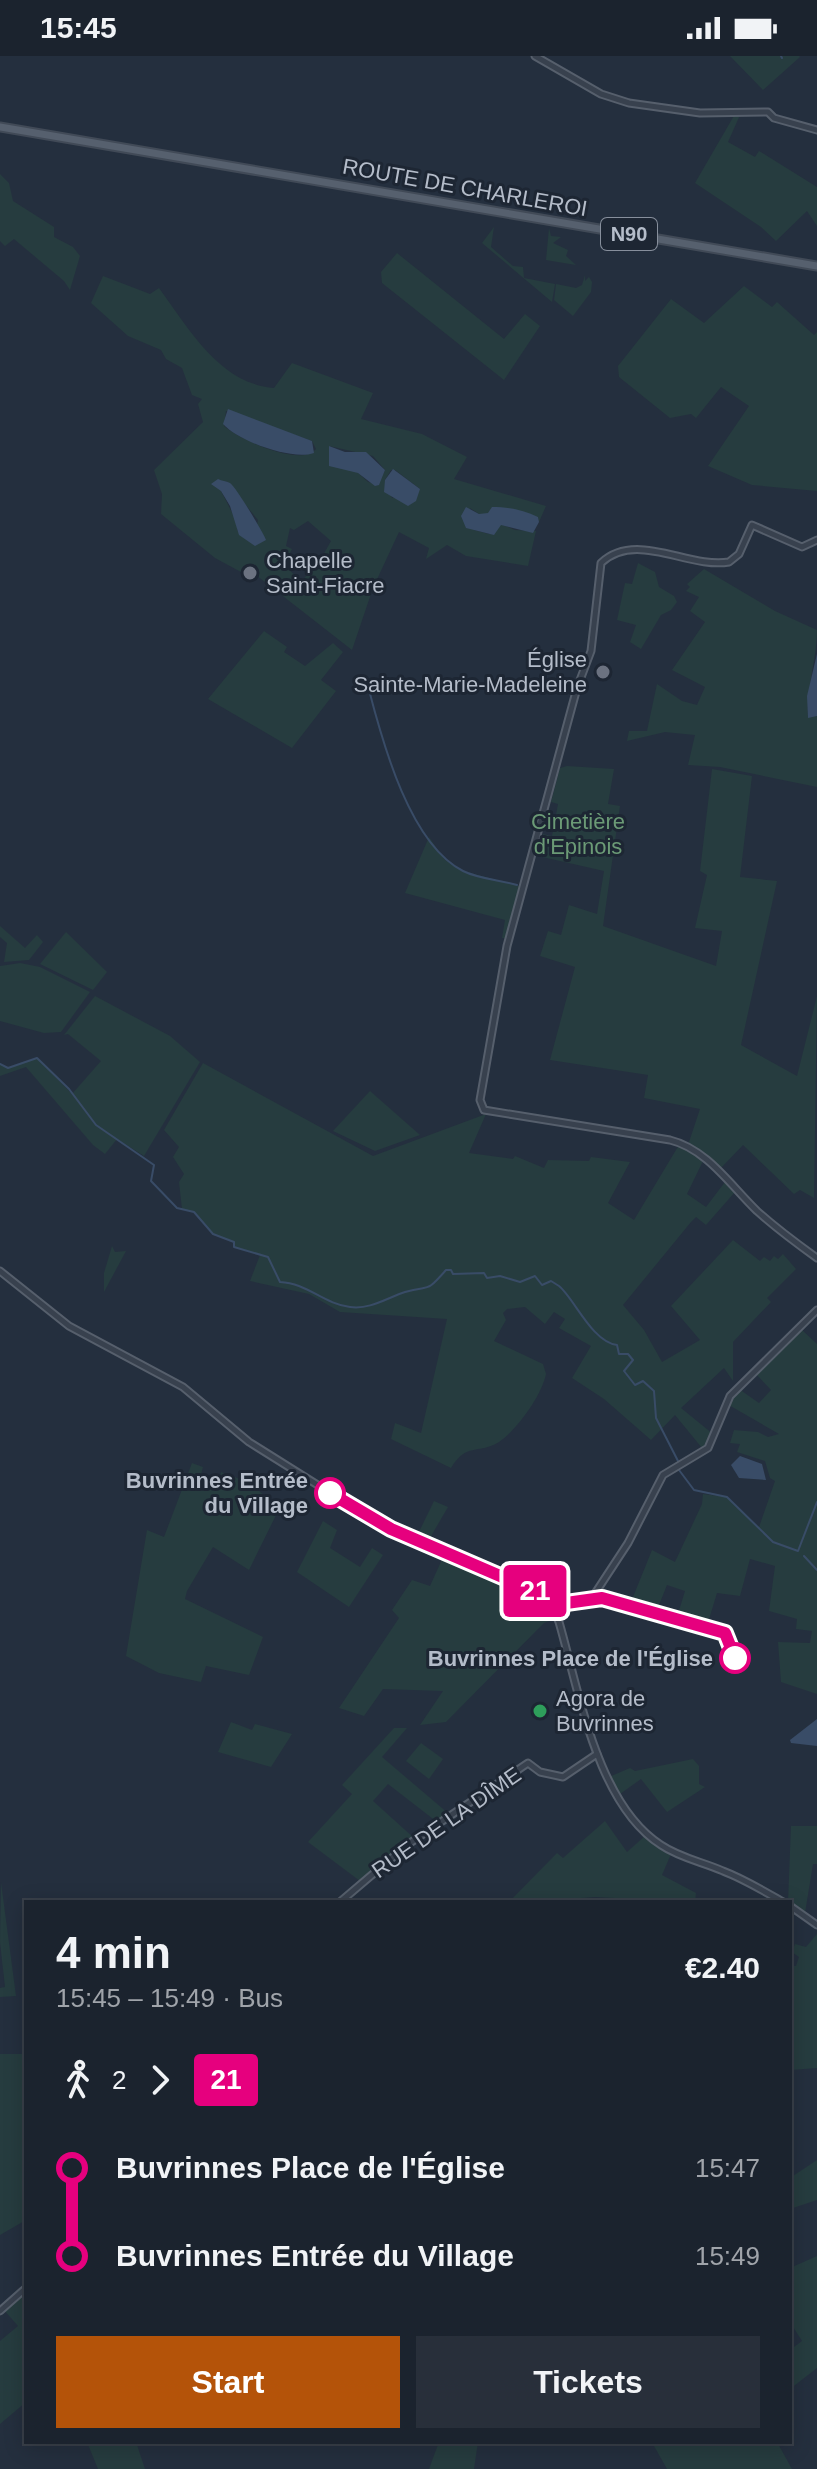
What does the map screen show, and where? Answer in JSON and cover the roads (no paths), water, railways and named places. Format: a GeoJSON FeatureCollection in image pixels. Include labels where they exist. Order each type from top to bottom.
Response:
{"type":"FeatureCollection","features":[{"type":"Feature","properties":{"kind":"main road","name":"ROUTE DE CHARLEROI"},"geometry":{"type":"LineString","coordinates":[[0,127],[817,266]]}},
{"type":"Feature","properties":{"kind":"street"},"geometry":{"type":"LineString","coordinates":[[535,56],[601,94],[629,103],[700,113],[768,112],[774,118],[817,130]]}},
{"type":"Feature","properties":{"kind":"street"},"geometry":{"type":"LineString","coordinates":[[817,540],[802,547],[752,525],[739,554],[729,562],[633,549],[615,553],[600,567],[591,654],[577,688],[507,946],[480,1104],[484,1110],[681,1143],[708,1161],[774,1226],[817,1258]]}},
{"type":"Feature","properties":{"kind":"street"},"geometry":{"type":"LineString","coordinates":[[0,1271],[69,1326],[183,1387],[249,1442],[372,1519],[528,1588],[552,1605],[564,1606],[592,1598],[628,1543],[663,1475],[708,1448],[730,1396],[817,1310]]}},
{"type":"Feature","properties":{"kind":"street"},"geometry":{"type":"LineString","coordinates":[[552,1605],[597,1754],[611,1789],[654,1841],[779,1900]]}},
{"type":"Feature","properties":{"kind":"street","name":"RUE DE LA DÎME"},"geometry":{"type":"LineString","coordinates":[[342,1900],[407,1845],[528,1763],[540,1772],[563,1777],[597,1754]]}},
{"type":"Feature","properties":{"kind":"street"},"geometry":{"type":"LineString","coordinates":[[792,1907],[817,1925]]}},
{"type":"Feature","properties":{"kind":"street"},"geometry":{"type":"LineString","coordinates":[[0,2311],[24,2290]]}},
{"type":"Feature","properties":{"kind":"water"},"geometry":{"type":"Polygon","coordinates":[[[228,409],[312,441],[314,453],[279,452],[240,437],[223,424],[228,409]]]}},
{"type":"Feature","properties":{"kind":"water"},"geometry":{"type":"Polygon","coordinates":[[[329,446],[345,452],[366,452],[385,470],[379,485],[375,486],[358,473],[329,466],[329,446]]]}},
{"type":"Feature","properties":{"kind":"water"},"geometry":{"type":"Polygon","coordinates":[[[393,469],[420,489],[416,501],[408,506],[384,492],[385,480],[393,469]]]}},
{"type":"Feature","properties":{"kind":"water"},"geometry":{"type":"Polygon","coordinates":[[[218,479],[233,486],[266,540],[255,546],[239,535],[230,506],[221,491],[211,484],[218,479]]]}},
{"type":"Feature","properties":{"kind":"water"},"geometry":{"type":"Polygon","coordinates":[[[466,507],[479,514],[488,513],[492,507],[516,509],[538,517],[539,522],[533,533],[501,525],[494,535],[466,528],[461,516],[466,507]]]}},
{"type":"Feature","properties":{"kind":"water"},"geometry":{"type":"Polygon","coordinates":[[[817,654],[817,716],[808,718],[807,696],[817,654]]]}},
{"type":"Feature","properties":{"kind":"water"},"geometry":{"type":"Polygon","coordinates":[[[740,1456],[762,1464],[766,1480],[739,1478],[731,1465],[740,1456]]]}},
{"type":"Feature","properties":{"kind":"water"},"geometry":{"type":"Polygon","coordinates":[[[817,1719],[817,1746],[791,1743],[790,1740],[817,1719]]]}},
{"type":"Feature","properties":{"kind":"waterway"},"geometry":{"type":"LineString","coordinates":[[369,690],[401,791],[428,839],[444,858],[463,871],[517,885]]}},
{"type":"Feature","properties":{"kind":"waterway"},"geometry":{"type":"LineString","coordinates":[[0,1064],[8,1068],[37,1058],[69,1089],[96,1125],[154,1165],[151,1181],[177,1208],[194,1212],[213,1234],[234,1242],[234,1247],[268,1257],[280,1282],[299,1286],[341,1305],[357,1307],[427,1287],[446,1270],[451,1270],[453,1274],[484,1273],[487,1278],[500,1276],[520,1282],[535,1276],[542,1285],[551,1281],[565,1292],[600,1336],[617,1345],[619,1354],[628,1354],[633,1360],[624,1371],[635,1385],[643,1381],[654,1391],[656,1418],[678,1461]]}},
{"type":"Feature","properties":{"kind":"waterway"},"geometry":{"type":"LineString","coordinates":[[679,1470],[694,1490],[727,1497],[773,1542],[798,1551],[817,1502]]}},
{"type":"Feature","properties":{"kind":"waterway"},"geometry":{"type":"LineString","coordinates":[[804,1556],[817,1570]]}},
{"type":"Feature","properties":{"kind":"place","name":"Chapelle Saint-Fiacre"},"geometry":{"type":"Point","coordinates":[250,573]}},
{"type":"Feature","properties":{"kind":"place","name":"Église Sainte-Marie-Madeleine"},"geometry":{"type":"Point","coordinates":[603,672]}},
{"type":"Feature","properties":{"kind":"place","name":"Buvrinnes Entrée du Village"},"geometry":{"type":"Point","coordinates":[330,1493]}},
{"type":"Feature","properties":{"kind":"place","name":"Buvrinnes Place de l'Église"},"geometry":{"type":"Point","coordinates":[735,1658]}},
{"type":"Feature","properties":{"kind":"place","name":"Agora de Buvrinnes"},"geometry":{"type":"Point","coordinates":[540,1711]}},
{"type":"Feature","properties":{"kind":"park label","name":"Cimetière d'Epinois"},"geometry":{"type":"Point","coordinates":[578,834]}}]}
